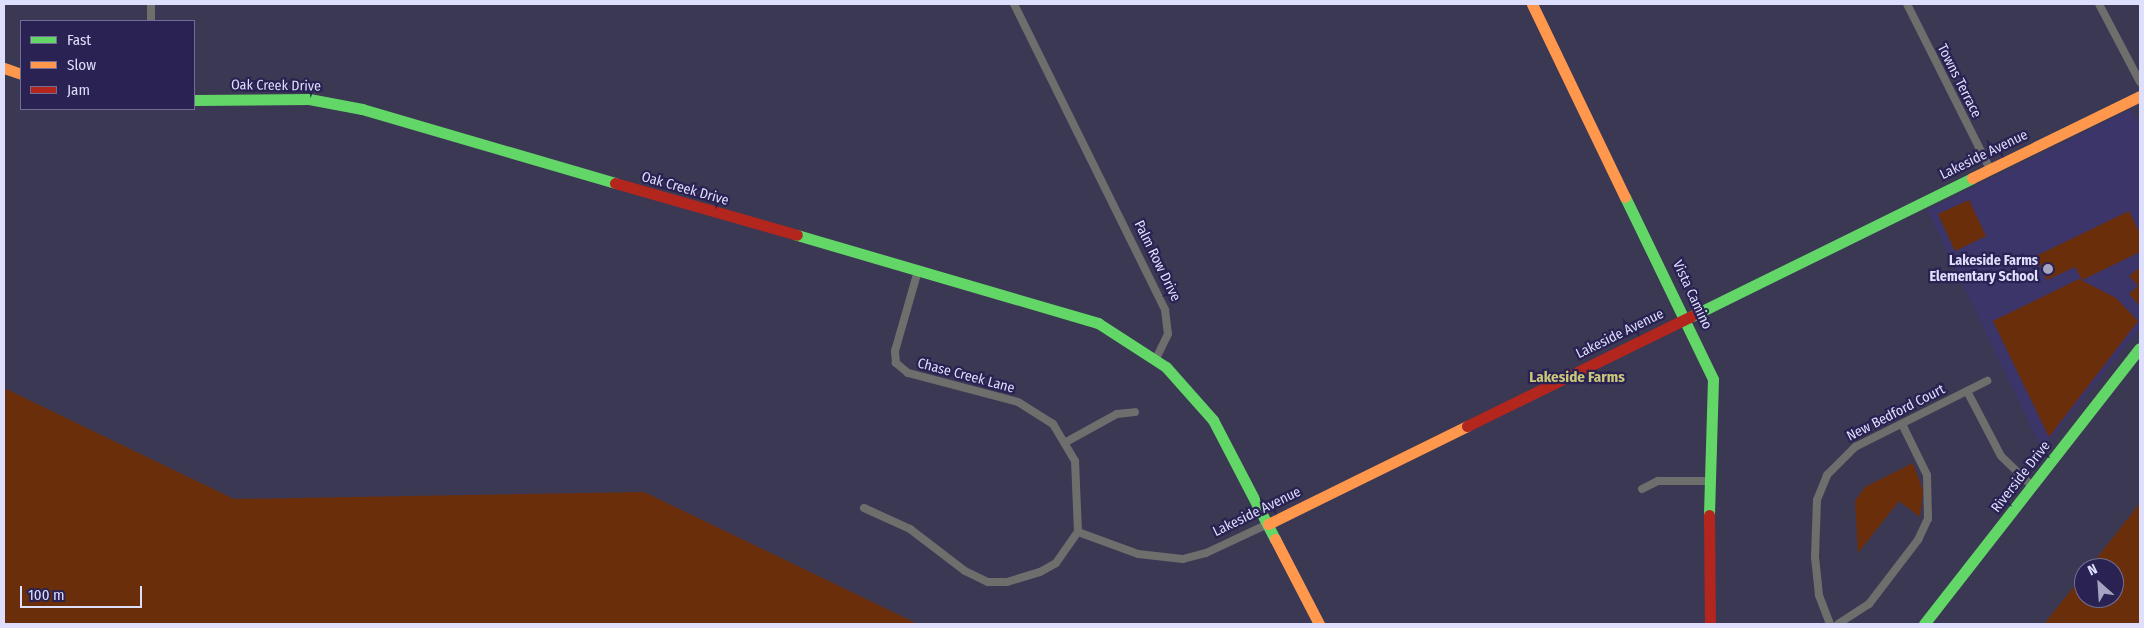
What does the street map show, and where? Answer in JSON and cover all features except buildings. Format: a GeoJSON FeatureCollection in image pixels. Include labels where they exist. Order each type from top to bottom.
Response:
{"type":"FeatureCollection","features":[{"type":"Feature","properties":{"kind":"street"},"geometry":{"type":"LineString","coordinates":[[150,20],[151,4]]}},
{"type":"Feature","properties":{"kind":"street","name":"Palm Row Drive"},"geometry":{"type":"LineString","coordinates":[[1014,4],[1165,310],[1168,334],[1156,359]]}},
{"type":"Feature","properties":{"kind":"street","name":"Vista Camino"},"geometry":{"type":"LineString","coordinates":[[1532,4],[1686,318],[1713,380],[1706,594],[1710,624]]}},
{"type":"Feature","properties":{"kind":"street","name":"Towns Terrace"},"geometry":{"type":"LineString","coordinates":[[1907,4],[1990,169]]}},
{"type":"Feature","properties":{"kind":"street"},"geometry":{"type":"LineString","coordinates":[[2099,4],[2140,82]]}},
{"type":"Feature","properties":{"kind":"street"},"geometry":{"type":"LineString","coordinates":[[4,68],[20,74]]}},
{"type":"Feature","properties":{"kind":"street","name":"Lakeside Avenue"},"geometry":{"type":"LineString","coordinates":[[1078,532],[1138,554],[1183,559],[1206,553],[2140,96]]}},
{"type":"Feature","properties":{"kind":"street","name":"Oak Creek Drive"},"geometry":{"type":"LineString","coordinates":[[195,100],[309,99],[342,105],[1098,323],[1156,359]]}},
{"type":"Feature","properties":{"kind":"street","name":"Chase Creek Lane"},"geometry":{"type":"LineString","coordinates":[[918,271],[895,352],[898,366],[908,373],[1018,402],[1054,424],[1066,442],[1079,481],[1078,532]]}},
{"type":"Feature","properties":{"kind":"street","name":"Riverside Drive"},"geometry":{"type":"LineString","coordinates":[[1924,624],[2140,348]]}},
{"type":"Feature","properties":{"kind":"street"},"geometry":{"type":"LineString","coordinates":[[1156,359],[1213,420],[1319,624]]}},
{"type":"Feature","properties":{"kind":"street","name":"New Bedford Court"},"geometry":{"type":"LineString","coordinates":[[1830,624],[1815,570],[1820,491],[1846,452],[1987,381]]}},
{"type":"Feature","properties":{"kind":"street"},"geometry":{"type":"LineString","coordinates":[[1967,391],[2001,456],[2032,486]]}},
{"type":"Feature","properties":{"kind":"street"},"geometry":{"type":"LineString","coordinates":[[1066,442],[1117,414],[1135,412]]}},
{"type":"Feature","properties":{"kind":"street"},"geometry":{"type":"LineString","coordinates":[[1838,624],[1869,604],[1918,540],[1928,519],[1927,475],[1902,424]]}},
{"type":"Feature","properties":{"kind":"street"},"geometry":{"type":"LineString","coordinates":[[1642,489],[1658,481],[1711,481]]}},
{"type":"Feature","properties":{"kind":"street"},"geometry":{"type":"LineString","coordinates":[[864,508],[910,529],[965,571],[988,582],[1007,582],[1040,572],[1056,564],[1078,532]]}},
{"type":"Feature","properties":{"kind":"shaded area","name":"Lakeside Farms Elementary School"},"geometry":{"type":"Polygon","coordinates":[[[2131,109],[2140,128],[2140,328],[2042,450],[1927,210],[2131,109]]]}},
{"type":"Feature","properties":{"kind":"shaded area"},"geometry":{"type":"Polygon","coordinates":[[[1969,200],[1986,236],[1955,251],[1938,214],[1969,200]]]}},
{"type":"Feature","properties":{"kind":"shaded area"},"geometry":{"type":"Polygon","coordinates":[[[2129,211],[2140,234],[2140,252],[2082,280],[2075,267],[2047,280],[2036,256],[2129,211]]]}},
{"type":"Feature","properties":{"kind":"shaded area"},"geometry":{"type":"Polygon","coordinates":[[[2140,267],[2140,306],[2129,294],[2138,286],[2129,276],[2140,267]]]}},
{"type":"Feature","properties":{"kind":"shaded area"},"geometry":{"type":"Polygon","coordinates":[[[2079,279],[2116,298],[2138,321],[2049,437],[1993,321],[2079,279]]]}},
{"type":"Feature","properties":{"kind":"shaded area"},"geometry":{"type":"Polygon","coordinates":[[[4,388],[234,499],[644,492],[918,624],[4,624],[4,388]]]}},
{"type":"Feature","properties":{"kind":"shaded area"},"geometry":{"type":"Polygon","coordinates":[[[1913,463],[1923,491],[1920,517],[1899,501],[1858,553],[1855,501],[1865,487],[1913,463]]]}},
{"type":"Feature","properties":{"kind":"shaded area"},"geometry":{"type":"Polygon","coordinates":[[[2140,503],[2140,624],[2044,624],[2074,586],[2074,608],[2124,608],[2124,558],[2097,558],[2140,503]]]}},
{"type":"Feature","properties":{"kind":"traffic: fast"},"geometry":{"type":"LineString","coordinates":[[195,100],[309,99],[362,109],[615,183]]}},
{"type":"Feature","properties":{"kind":"traffic: fast"},"geometry":{"type":"LineString","coordinates":[[1692,316],[1972,178]]}},
{"type":"Feature","properties":{"kind":"traffic: fast"},"geometry":{"type":"LineString","coordinates":[[1625,197],[1713,379],[1709,515]]}},
{"type":"Feature","properties":{"kind":"traffic: fast"},"geometry":{"type":"LineString","coordinates":[[797,235],[1098,323],[1166,367],[1213,420],[1275,539]]}},
{"type":"Feature","properties":{"kind":"traffic: fast"},"geometry":{"type":"LineString","coordinates":[[1924,624],[2140,348]]}},
{"type":"Feature","properties":{"kind":"traffic: slow"},"geometry":{"type":"LineString","coordinates":[[1532,4],[1625,197]]}},
{"type":"Feature","properties":{"kind":"traffic: slow"},"geometry":{"type":"LineString","coordinates":[[4,68],[20,74]]}},
{"type":"Feature","properties":{"kind":"traffic: slow"},"geometry":{"type":"LineString","coordinates":[[1972,178],[2140,96]]}},
{"type":"Feature","properties":{"kind":"traffic: slow"},"geometry":{"type":"LineString","coordinates":[[1268,524],[1467,426]]}},
{"type":"Feature","properties":{"kind":"traffic: slow"},"geometry":{"type":"LineString","coordinates":[[1275,539],[1319,624]]}},
{"type":"Feature","properties":{"kind":"traffic: jam"},"geometry":{"type":"LineString","coordinates":[[615,183],[797,235]]}},
{"type":"Feature","properties":{"kind":"traffic: jam"},"geometry":{"type":"LineString","coordinates":[[1467,426],[1692,316]]}},
{"type":"Feature","properties":{"kind":"traffic: jam"},"geometry":{"type":"LineString","coordinates":[[1709,515],[1710,624]]}},
{"type":"Feature","properties":{"kind":"place","name":"Lakeside Farms Elementary School"},"geometry":{"type":"Point","coordinates":[2048,269]}},
{"type":"Feature","properties":{"kind":"district","name":"Lakeside Farms"},"geometry":{"type":"Point","coordinates":[1577,378]}}]}
